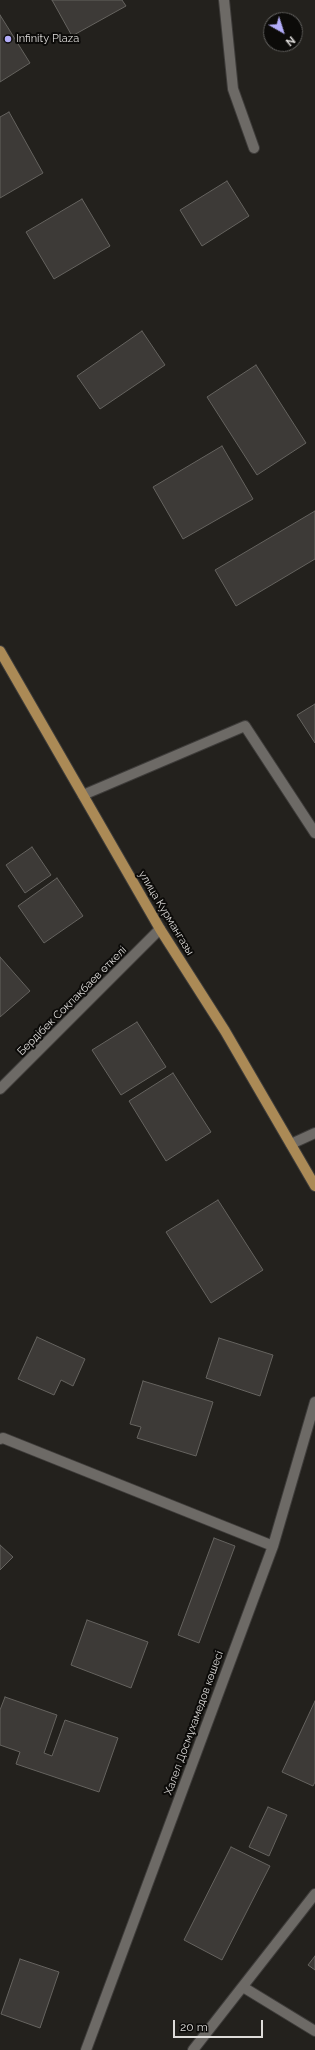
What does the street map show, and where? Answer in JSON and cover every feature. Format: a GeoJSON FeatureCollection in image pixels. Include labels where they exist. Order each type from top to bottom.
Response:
{"type":"FeatureCollection","features":[{"type":"Feature","properties":{"kind":"main road","name":"улица Курмангазы"},"geometry":{"type":"LineString","coordinates":[[0,651],[160,929],[225,1031],[315,1186]]}},
{"type":"Feature","properties":{"kind":"street"},"geometry":{"type":"LineString","coordinates":[[224,0],[233,89],[254,148]]}},
{"type":"Feature","properties":{"kind":"street"},"geometry":{"type":"LineString","coordinates":[[82,795],[245,726],[315,833]]}},
{"type":"Feature","properties":{"kind":"street","name":"Бердібек Соқпақбаев өткелі"},"geometry":{"type":"LineString","coordinates":[[0,1089],[160,929]]}},
{"type":"Feature","properties":{"kind":"street"},"geometry":{"type":"LineString","coordinates":[[291,1144],[315,1133]]}},
{"type":"Feature","properties":{"kind":"street","name":"Халел Досмұхамедов көшесі"},"geometry":{"type":"LineString","coordinates":[[86,2050],[273,1546],[315,1402]]}},
{"type":"Feature","properties":{"kind":"street"},"geometry":{"type":"LineString","coordinates":[[0,1439],[3,1438],[273,1546]]}},
{"type":"Feature","properties":{"kind":"street"},"geometry":{"type":"LineString","coordinates":[[193,2050],[315,1894]]}},
{"type":"Feature","properties":{"kind":"street"},"geometry":{"type":"LineString","coordinates":[[242,1987],[315,2031]]}},
{"type":"Feature","properties":{"kind":"building"},"geometry":{"type":"Polygon","coordinates":[[[52,0],[122,0],[126,6],[72,36],[52,0]]]}},
{"type":"Feature","properties":{"kind":"building","name":"Infinity Plaza"},"geometry":{"type":"Polygon","coordinates":[[[0,15],[30,63],[0,82],[0,15]]]}},
{"type":"Feature","properties":{"kind":"building"},"geometry":{"type":"Polygon","coordinates":[[[9,112],[43,173],[0,198],[0,117],[9,112]]]}},
{"type":"Feature","properties":{"kind":"building"},"geometry":{"type":"Polygon","coordinates":[[[227,181],[249,216],[202,246],[180,210],[227,181]]]}},
{"type":"Feature","properties":{"kind":"building"},"geometry":{"type":"Polygon","coordinates":[[[82,199],[110,246],[54,279],[26,232],[82,199]]]}},
{"type":"Feature","properties":{"kind":"building"},"geometry":{"type":"Polygon","coordinates":[[[142,331],[165,365],[100,409],[77,376],[142,331]]]}},
{"type":"Feature","properties":{"kind":"building"},"geometry":{"type":"Polygon","coordinates":[[[256,365],[306,443],[257,475],[207,397],[256,365]]]}},
{"type":"Feature","properties":{"kind":"building"},"geometry":{"type":"Polygon","coordinates":[[[222,446],[253,499],[183,539],[153,487],[222,446]]]}},
{"type":"Feature","properties":{"kind":"building"},"geometry":{"type":"Polygon","coordinates":[[[315,511],[315,559],[236,606],[215,570],[315,511]]]}},
{"type":"Feature","properties":{"kind":"building"},"geometry":{"type":"Polygon","coordinates":[[[315,704],[315,743],[297,715],[315,704]]]}},
{"type":"Feature","properties":{"kind":"building"},"geometry":{"type":"Polygon","coordinates":[[[32,847],[51,875],[25,893],[6,865],[32,847]]]}},
{"type":"Feature","properties":{"kind":"building"},"geometry":{"type":"Polygon","coordinates":[[[57,878],[83,916],[44,943],[18,906],[57,878]]]}},
{"type":"Feature","properties":{"kind":"building"},"geometry":{"type":"Polygon","coordinates":[[[0,957],[30,991],[0,1017],[0,957]]]}},
{"type":"Feature","properties":{"kind":"building"},"geometry":{"type":"Polygon","coordinates":[[[137,1022],[166,1067],[121,1095],[92,1050],[137,1022]]]}},
{"type":"Feature","properties":{"kind":"building"},"geometry":{"type":"Polygon","coordinates":[[[173,1073],[211,1132],[166,1161],[129,1101],[173,1073]]]}},
{"type":"Feature","properties":{"kind":"building"},"geometry":{"type":"Polygon","coordinates":[[[218,1200],[263,1270],[211,1303],[166,1232],[218,1200]]]}},
{"type":"Feature","properties":{"kind":"building"},"geometry":{"type":"Polygon","coordinates":[[[37,1337],[85,1359],[73,1386],[61,1380],[54,1395],[18,1379],[37,1337]]]}},
{"type":"Feature","properties":{"kind":"building"},"geometry":{"type":"Polygon","coordinates":[[[219,1338],[273,1355],[260,1396],[206,1378],[219,1338]]]}},
{"type":"Feature","properties":{"kind":"building"},"geometry":{"type":"Polygon","coordinates":[[[143,1381],[213,1402],[196,1456],[137,1438],[141,1427],[130,1424],[143,1381]]]}},
{"type":"Feature","properties":{"kind":"building"},"geometry":{"type":"Polygon","coordinates":[[[214,1538],[235,1546],[199,1643],[178,1635],[214,1538]]]}},
{"type":"Feature","properties":{"kind":"building"},"geometry":{"type":"Polygon","coordinates":[[[0,1545],[13,1557],[0,1570],[0,1545]]]}},
{"type":"Feature","properties":{"kind":"building"},"geometry":{"type":"Polygon","coordinates":[[[87,1620],[148,1642],[131,1688],[71,1665],[87,1620]]]}},
{"type":"Feature","properties":{"kind":"building"},"geometry":{"type":"Polygon","coordinates":[[[5,1697],[57,1715],[44,1753],[52,1756],[65,1720],[118,1738],[99,1792],[16,1764],[20,1752],[0,1745],[0,1710],[5,1697]]]}},
{"type":"Feature","properties":{"kind":"building"},"geometry":{"type":"Polygon","coordinates":[[[315,1701],[315,1782],[313,1786],[282,1772],[315,1701]]]}},
{"type":"Feature","properties":{"kind":"building"},"geometry":{"type":"Polygon","coordinates":[[[268,1807],[287,1815],[269,1856],[249,1847],[268,1807]]]}},
{"type":"Feature","properties":{"kind":"building"},"geometry":{"type":"Polygon","coordinates":[[[231,1847],[270,1866],[222,1960],[184,1940],[231,1847]]]}},
{"type":"Feature","properties":{"kind":"building"},"geometry":{"type":"Polygon","coordinates":[[[315,1956],[315,1970],[308,1965],[315,1956]]]}},
{"type":"Feature","properties":{"kind":"building"},"geometry":{"type":"Polygon","coordinates":[[[20,1959],[59,1972],[40,2028],[1,2014],[20,1959]]]}},
{"type":"Feature","properties":{"kind":"place","name":"Infinity Plaza"},"geometry":{"type":"Point","coordinates":[8,39]}}]}
